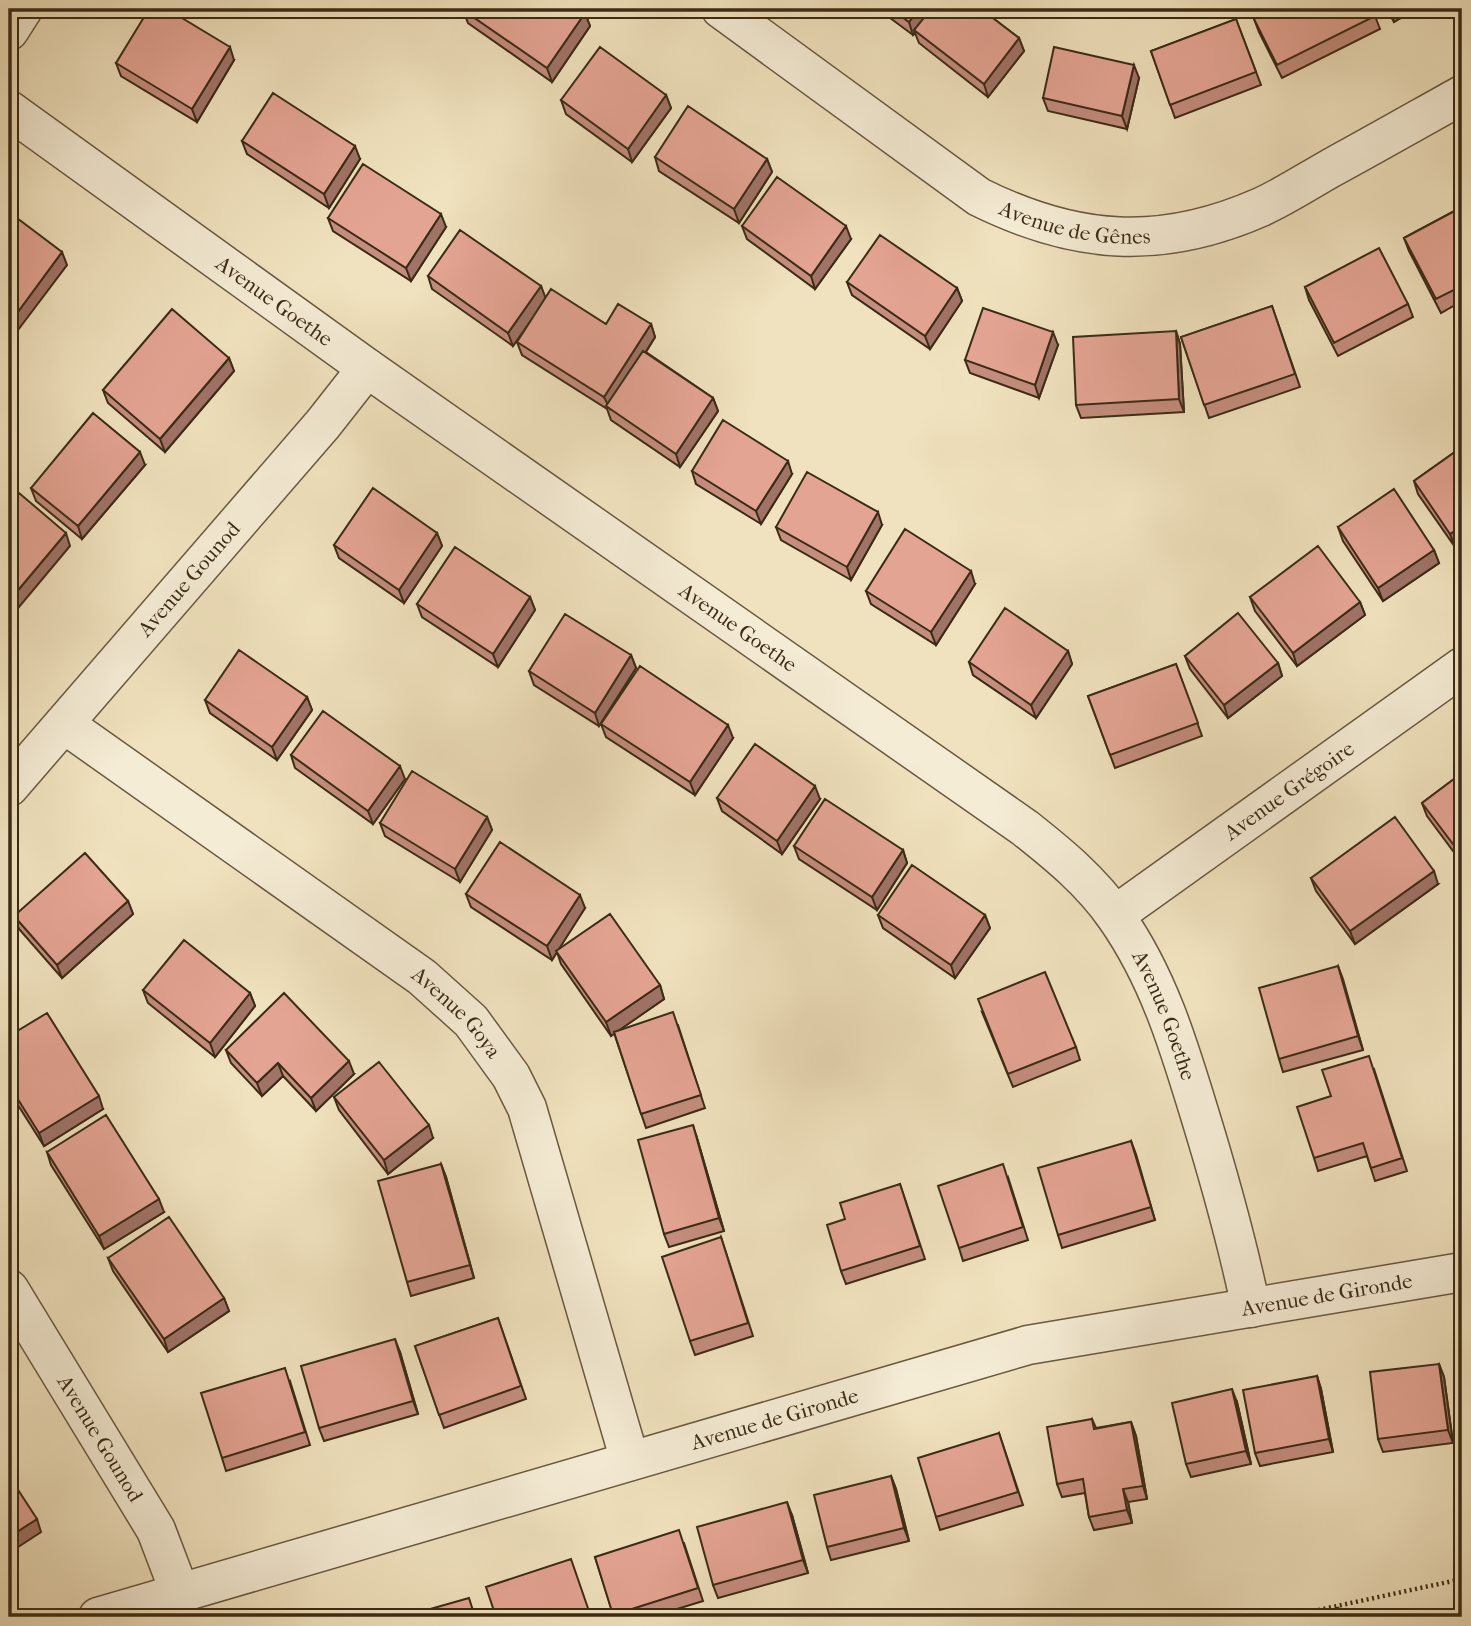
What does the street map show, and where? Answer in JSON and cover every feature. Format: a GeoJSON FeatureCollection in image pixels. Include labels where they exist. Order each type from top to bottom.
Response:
{"type":"FeatureCollection","features":[{"type":"Feature","properties":{"kind":"street"},"geometry":{"type":"LineString","coordinates":[[9,31],[23,9]]}},
{"type":"Feature","properties":{"kind":"street","name":"Avenue de Gênes"},"geometry":{"type":"LineString","coordinates":[[721,9],[979,197],[1023,219],[1103,236],[1140,237],[1184,233],[1225,221],[1263,206],[1462,95]]}},
{"type":"Feature","properties":{"kind":"street","name":"Avenue Goethe"},"geometry":{"type":"LineString","coordinates":[[9,110],[367,368],[1025,828],[1087,880],[1115,915],[1154,978],[1168,1013],[1219,1177],[1251,1308]]}},
{"type":"Feature","properties":{"kind":"street","name":"Avenue Gounod"},"geometry":{"type":"LineString","coordinates":[[9,787],[323,425],[367,368]]}},
{"type":"Feature","properties":{"kind":"street","name":"Avenue Grégoire"},"geometry":{"type":"LineString","coordinates":[[1115,915],[1462,667]]}},
{"type":"Feature","properties":{"kind":"street","name":"Avenue Goya"},"geometry":{"type":"LineString","coordinates":[[64,724],[422,977],[451,1000],[491,1046],[511,1076],[531,1120],[630,1461]]}},
{"type":"Feature","properties":{"kind":"street","name":"Avenue de Gironde"},"geometry":{"type":"LineString","coordinates":[[98,1617],[1027,1345],[1462,1272]]}},
{"type":"Feature","properties":{"kind":"street","name":"Avenue Gounod"},"geometry":{"type":"LineString","coordinates":[[9,1289],[156,1530],[180,1592]]}},
{"type":"Feature","properties":{"kind":"path"},"geometry":{"type":"LineString","coordinates":[[1286,1617],[1462,1578]]}},
{"type":"Feature","properties":{"kind":"path"},"geometry":{"type":"LineString","coordinates":[[1337,1607],[1339,1617]]}},
{"type":"Feature","properties":{"kind":"building"},"geometry":{"type":"Polygon","coordinates":[[[149,9],[167,9],[230,47],[192,109],[116,63],[149,9]]]}},
{"type":"Feature","properties":{"kind":"building"},"geometry":{"type":"Polygon","coordinates":[[[464,9],[579,9],[585,13],[547,68],[464,9]]]}},
{"type":"Feature","properties":{"kind":"building"},"geometry":{"type":"Polygon","coordinates":[[[891,9],[919,9],[909,22],[891,9]]]}},
{"type":"Feature","properties":{"kind":"building"},"geometry":{"type":"Polygon","coordinates":[[[931,9],[981,9],[1019,38],[984,84],[914,30],[931,9]]]}},
{"type":"Feature","properties":{"kind":"building"},"geometry":{"type":"Polygon","coordinates":[[[1276,9],[1372,9],[1375,16],[1277,65],[1254,19],[1276,9]]]}},
{"type":"Feature","properties":{"kind":"building"},"geometry":{"type":"Polygon","coordinates":[[[1236,19],[1256,72],[1170,105],[1151,51],[1236,19]]]}},
{"type":"Feature","properties":{"kind":"building"},"geometry":{"type":"Polygon","coordinates":[[[600,47],[666,95],[628,149],[561,100],[600,47]]]}},
{"type":"Feature","properties":{"kind":"building"},"geometry":{"type":"Polygon","coordinates":[[[1054,47],[1134,65],[1122,116],[1043,98],[1054,47]]]}},
{"type":"Feature","properties":{"kind":"building"},"geometry":{"type":"Polygon","coordinates":[[[273,93],[355,146],[324,194],[242,141],[273,93]]]}},
{"type":"Feature","properties":{"kind":"building"},"geometry":{"type":"Polygon","coordinates":[[[688,106],[767,159],[734,209],[655,157],[688,106]]]}},
{"type":"Feature","properties":{"kind":"building"},"geometry":{"type":"Polygon","coordinates":[[[363,164],[441,214],[406,268],[328,218],[363,164]]]}},
{"type":"Feature","properties":{"kind":"building"},"geometry":{"type":"Polygon","coordinates":[[[777,177],[846,226],[811,276],[742,226],[777,177]]]}},
{"type":"Feature","properties":{"kind":"building"},"geometry":{"type":"Polygon","coordinates":[[[1462,207],[1462,286],[1436,299],[1404,238],[1462,207]]]}},
{"type":"Feature","properties":{"kind":"building"},"geometry":{"type":"Polygon","coordinates":[[[9,212],[62,252],[9,324],[9,212]]]}},
{"type":"Feature","properties":{"kind":"building"},"geometry":{"type":"Polygon","coordinates":[[[460,230],[541,286],[508,333],[428,276],[460,230]]]}},
{"type":"Feature","properties":{"kind":"building"},"geometry":{"type":"Polygon","coordinates":[[[880,235],[957,288],[925,336],[847,282],[880,235]]]}},
{"type":"Feature","properties":{"kind":"building"},"geometry":{"type":"Polygon","coordinates":[[[1379,248],[1408,304],[1334,343],[1305,287],[1379,248]]]}},
{"type":"Feature","properties":{"kind":"building"},"geometry":{"type":"Polygon","coordinates":[[[551,289],[606,324],[618,304],[651,324],[604,397],[517,342],[551,289]]]}},
{"type":"Feature","properties":{"kind":"building"},"geometry":{"type":"Polygon","coordinates":[[[1272,306],[1295,374],[1204,405],[1181,337],[1272,306]]]}},
{"type":"Feature","properties":{"kind":"building"},"geometry":{"type":"Polygon","coordinates":[[[983,308],[1053,332],[1035,385],[965,360],[983,308]]]}},
{"type":"Feature","properties":{"kind":"building"},"geometry":{"type":"Polygon","coordinates":[[[172,309],[229,358],[160,439],[103,390],[172,309]]]}},
{"type":"Feature","properties":{"kind":"building"},"geometry":{"type":"Polygon","coordinates":[[[1176,331],[1179,399],[1076,405],[1073,337],[1176,331]]]}},
{"type":"Feature","properties":{"kind":"building"},"geometry":{"type":"Polygon","coordinates":[[[643,351],[713,398],[676,454],[606,406],[643,351]]]}},
{"type":"Feature","properties":{"kind":"building"},"geometry":{"type":"Polygon","coordinates":[[[93,413],[140,452],[78,526],[31,488],[93,413]]]}},
{"type":"Feature","properties":{"kind":"building"},"geometry":{"type":"Polygon","coordinates":[[[723,420],[788,461],[756,511],[692,471],[723,420]]]}},
{"type":"Feature","properties":{"kind":"building"},"geometry":{"type":"Polygon","coordinates":[[[1462,447],[1462,526],[1450,534],[1414,481],[1462,447]]]}},
{"type":"Feature","properties":{"kind":"building"},"geometry":{"type":"Polygon","coordinates":[[[807,472],[878,512],[847,567],[776,527],[807,472]]]}},
{"type":"Feature","properties":{"kind":"building"},"geometry":{"type":"Polygon","coordinates":[[[373,488],[437,533],[399,590],[334,545],[373,488]]]}},
{"type":"Feature","properties":{"kind":"building"},"geometry":{"type":"Polygon","coordinates":[[[1394,489],[1434,550],[1378,588],[1338,527],[1394,489]]]}},
{"type":"Feature","properties":{"kind":"building"},"geometry":{"type":"Polygon","coordinates":[[[19,493],[66,533],[9,601],[9,505],[19,493]]]}},
{"type":"Feature","properties":{"kind":"building"},"geometry":{"type":"Polygon","coordinates":[[[905,529],[971,571],[931,632],[866,591],[905,529]]]}},
{"type":"Feature","properties":{"kind":"building"},"geometry":{"type":"Polygon","coordinates":[[[1318,546],[1360,602],[1293,653],[1250,597],[1318,546]]]}},
{"type":"Feature","properties":{"kind":"building"},"geometry":{"type":"Polygon","coordinates":[[[455,547],[530,597],[493,654],[417,604],[455,547]]]}},
{"type":"Feature","properties":{"kind":"building"},"geometry":{"type":"Polygon","coordinates":[[[1005,608],[1068,651],[1031,705],[969,662],[1005,608]]]}},
{"type":"Feature","properties":{"kind":"building"},"geometry":{"type":"Polygon","coordinates":[[[1238,613],[1278,663],[1224,705],[1185,656],[1238,613]]]}},
{"type":"Feature","properties":{"kind":"building"},"geometry":{"type":"Polygon","coordinates":[[[565,614],[631,655],[595,713],[529,671],[565,614]]]}},
{"type":"Feature","properties":{"kind":"building"},"geometry":{"type":"Polygon","coordinates":[[[239,650],[307,697],[272,747],[205,700],[239,650]]]}},
{"type":"Feature","properties":{"kind":"building"},"geometry":{"type":"Polygon","coordinates":[[[1176,664],[1198,723],[1110,755],[1088,696],[1176,664]]]}},
{"type":"Feature","properties":{"kind":"building"},"geometry":{"type":"Polygon","coordinates":[[[640,666],[728,725],[690,782],[601,724],[640,666]]]}},
{"type":"Feature","properties":{"kind":"building"},"geometry":{"type":"Polygon","coordinates":[[[323,711],[400,766],[368,811],[291,755],[323,711]]]}},
{"type":"Feature","properties":{"kind":"building"},"geometry":{"type":"Polygon","coordinates":[[[755,744],[815,786],[777,841],[717,798],[755,744]]]}},
{"type":"Feature","properties":{"kind":"building"},"geometry":{"type":"Polygon","coordinates":[[[412,771],[487,817],[455,869],[380,823],[412,771]]]}},
{"type":"Feature","properties":{"kind":"building"},"geometry":{"type":"Polygon","coordinates":[[[1462,773],[1462,856],[1422,803],[1462,773]]]}},
{"type":"Feature","properties":{"kind":"building"},"geometry":{"type":"Polygon","coordinates":[[[825,799],[903,850],[872,897],[794,846],[825,799]]]}},
{"type":"Feature","properties":{"kind":"building"},"geometry":{"type":"Polygon","coordinates":[[[1395,817],[1434,871],[1350,931],[1311,878],[1395,817]]]}},
{"type":"Feature","properties":{"kind":"building"},"geometry":{"type":"Polygon","coordinates":[[[500,842],[580,895],[547,946],[466,894],[500,842]]]}},
{"type":"Feature","properties":{"kind":"building"},"geometry":{"type":"Polygon","coordinates":[[[85,853],[128,901],[57,965],[14,916],[85,853]]]}},
{"type":"Feature","properties":{"kind":"building"},"geometry":{"type":"Polygon","coordinates":[[[912,865],[985,915],[951,965],[878,915],[912,865]]]}},
{"type":"Feature","properties":{"kind":"building"},"geometry":{"type":"Polygon","coordinates":[[[610,914],[660,985],[606,1022],[556,951],[610,914]]]}},
{"type":"Feature","properties":{"kind":"building"},"geometry":{"type":"Polygon","coordinates":[[[184,940],[250,993],[210,1043],[143,990],[184,940]]]}},
{"type":"Feature","properties":{"kind":"building"},"geometry":{"type":"Polygon","coordinates":[[[1338,966],[1358,1036],[1279,1059],[1259,988],[1338,966]]]}},
{"type":"Feature","properties":{"kind":"building"},"geometry":{"type":"Polygon","coordinates":[[[1045,972],[1076,1047],[1008,1074],[978,999],[1045,972]]]}},
{"type":"Feature","properties":{"kind":"building"},"geometry":{"type":"Polygon","coordinates":[[[284,993],[349,1061],[311,1098],[278,1063],[257,1083],[226,1050],[284,993]]]}},
{"type":"Feature","properties":{"kind":"building"},"geometry":{"type":"Polygon","coordinates":[[[673,1012],[701,1095],[641,1114],[614,1032],[673,1012]]]}},
{"type":"Feature","properties":{"kind":"building"},"geometry":{"type":"Polygon","coordinates":[[[47,1013],[99,1096],[39,1133],[9,1085],[9,1036],[47,1013]]]}},
{"type":"Feature","properties":{"kind":"building"},"geometry":{"type":"Polygon","coordinates":[[[1369,1056],[1402,1158],[1371,1168],[1363,1143],[1314,1158],[1297,1107],[1331,1096],[1322,1070],[1369,1056]]]}},
{"type":"Feature","properties":{"kind":"building"},"geometry":{"type":"Polygon","coordinates":[[[379,1062],[429,1125],[384,1160],[334,1097],[379,1062]]]}},
{"type":"Feature","properties":{"kind":"building"},"geometry":{"type":"Polygon","coordinates":[[[106,1115],[159,1199],[99,1236],[47,1152],[106,1115]]]}},
{"type":"Feature","properties":{"kind":"building"},"geometry":{"type":"Polygon","coordinates":[[[693,1125],[719,1218],[664,1234],[638,1140],[693,1125]]]}},
{"type":"Feature","properties":{"kind":"building"},"geometry":{"type":"Polygon","coordinates":[[[1131,1141],[1151,1207],[1058,1235],[1038,1168],[1131,1141]]]}},
{"type":"Feature","properties":{"kind":"building"},"geometry":{"type":"Polygon","coordinates":[[[441,1164],[470,1265],[407,1282],[378,1181],[441,1164]]]}},
{"type":"Feature","properties":{"kind":"building"},"geometry":{"type":"Polygon","coordinates":[[[1003,1164],[1023,1227],[959,1248],[938,1186],[1003,1164]]]}},
{"type":"Feature","properties":{"kind":"building"},"geometry":{"type":"Polygon","coordinates":[[[900,1184],[920,1246],[841,1271],[827,1225],[845,1219],[840,1203],[900,1184]]]}},
{"type":"Feature","properties":{"kind":"building"},"geometry":{"type":"Polygon","coordinates":[[[169,1217],[224,1298],[164,1339],[108,1258],[169,1217]]]}},
{"type":"Feature","properties":{"kind":"building"},"geometry":{"type":"Polygon","coordinates":[[[721,1237],[748,1323],[690,1341],[662,1257],[721,1237]]]}},
{"type":"Feature","properties":{"kind":"building"},"geometry":{"type":"Polygon","coordinates":[[[498,1318],[521,1386],[439,1415],[415,1346],[498,1318]]]}},
{"type":"Feature","properties":{"kind":"building"},"geometry":{"type":"Polygon","coordinates":[[[395,1339],[413,1401],[319,1428],[301,1366],[395,1339]]]}},
{"type":"Feature","properties":{"kind":"building"},"geometry":{"type":"Polygon","coordinates":[[[1439,1364],[1448,1430],[1378,1439],[1370,1372],[1439,1364]]]}},
{"type":"Feature","properties":{"kind":"building"},"geometry":{"type":"Polygon","coordinates":[[[285,1368],[305,1432],[222,1458],[201,1393],[285,1368]]]}},
{"type":"Feature","properties":{"kind":"building"},"geometry":{"type":"Polygon","coordinates":[[[1317,1376],[1329,1439],[1255,1453],[1243,1390],[1317,1376]]]}},
{"type":"Feature","properties":{"kind":"building"},"geometry":{"type":"Polygon","coordinates":[[[1232,1389],[1246,1451],[1186,1464],[1172,1403],[1232,1389]]]}},
{"type":"Feature","properties":{"kind":"building"},"geometry":{"type":"Polygon","coordinates":[[[1092,1419],[1094,1429],[1131,1422],[1143,1486],[1123,1489],[1127,1510],[1089,1517],[1083,1479],[1057,1484],[1047,1427],[1092,1419]]]}},
{"type":"Feature","properties":{"kind":"building"},"geometry":{"type":"Polygon","coordinates":[[[999,1433],[1018,1492],[936,1517],[918,1458],[999,1433]]]}},
{"type":"Feature","properties":{"kind":"building"},"geometry":{"type":"Polygon","coordinates":[[[9,1476],[37,1519],[9,1537],[9,1476]]]}},
{"type":"Feature","properties":{"kind":"building"},"geometry":{"type":"Polygon","coordinates":[[[891,1476],[904,1528],[827,1547],[814,1495],[891,1476]]]}},
{"type":"Feature","properties":{"kind":"building"},"geometry":{"type":"Polygon","coordinates":[[[787,1502],[803,1560],[713,1585],[697,1527],[787,1502]]]}},
{"type":"Feature","properties":{"kind":"building"},"geometry":{"type":"Polygon","coordinates":[[[679,1530],[698,1588],[613,1615],[595,1557],[679,1530]]]}},
{"type":"Feature","properties":{"kind":"building"},"geometry":{"type":"Polygon","coordinates":[[[571,1559],[590,1614],[580,1617],[496,1617],[486,1587],[571,1559]]]}},
{"type":"Feature","properties":{"kind":"building"},"geometry":{"type":"Polygon","coordinates":[[[469,1598],[475,1617],[402,1617],[469,1598]]]}}]}
